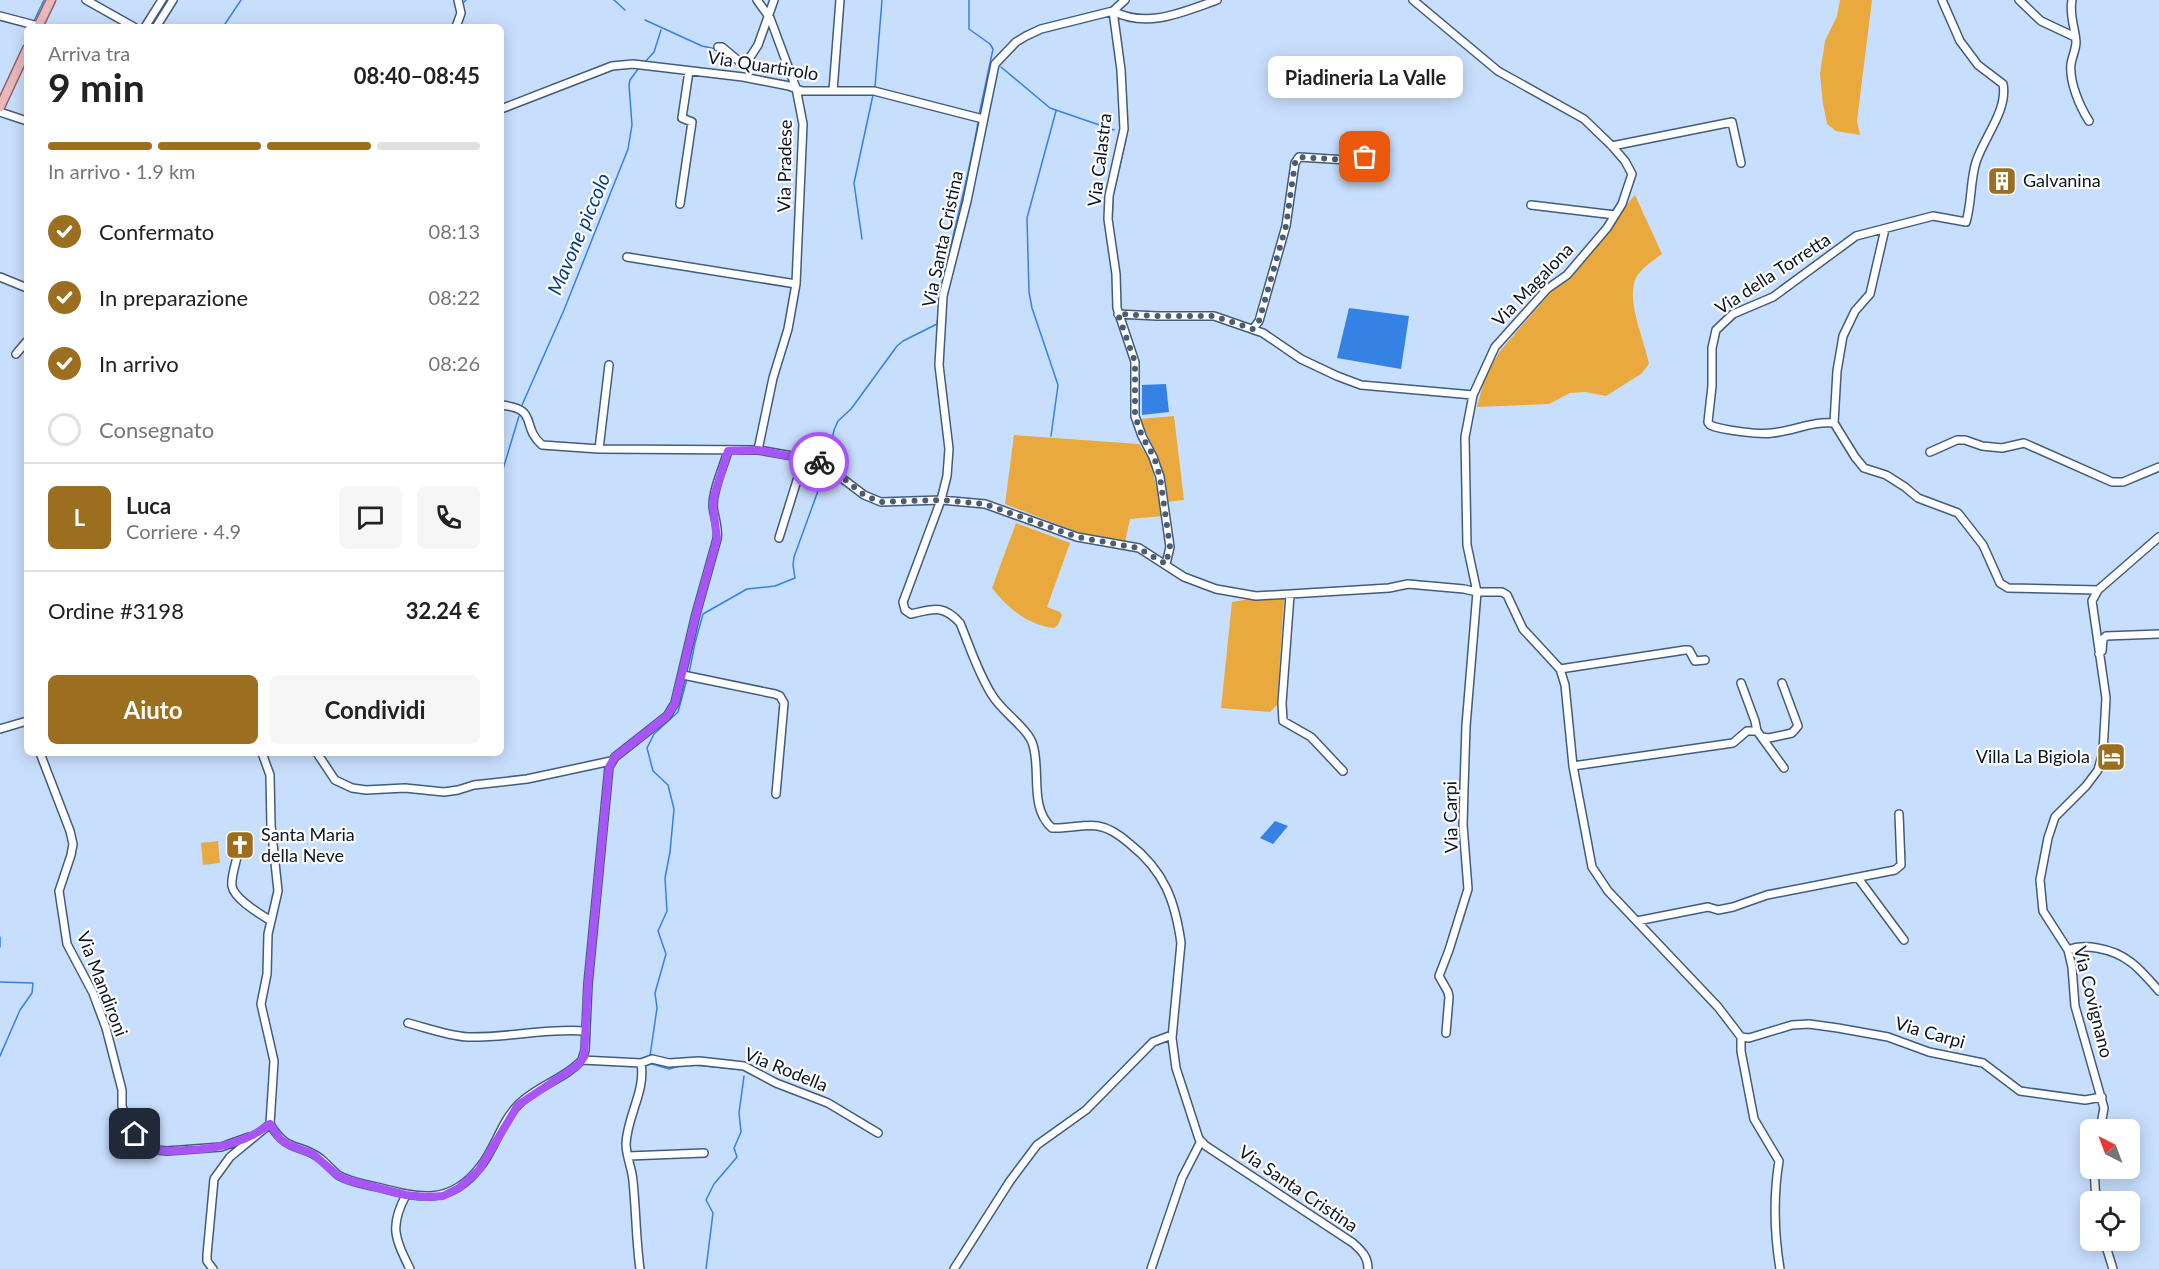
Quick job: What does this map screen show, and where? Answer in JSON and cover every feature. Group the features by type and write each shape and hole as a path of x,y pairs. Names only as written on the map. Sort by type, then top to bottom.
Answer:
{"main road":[{"path":"39,24 51,0"},
{"path":"0,106 24,56"}],"street":[{"path":"86,0 129,24"},
{"path":"147,24 162,0"},
{"path":"158,24 173,0"},
{"path":"457,24 461,13 458,0"},
{"name":"Via Pradese","path":"757,0 769,17 796,88 803,124 796,284 788,329 773,378 758,450"},
{"path":"718,47 722,47 740,62 747,62 758,45 774,0"},
{"name":"Via Quartirolo","path":"833,91 840,0"},
{"name":"Via Santa Cristina","path":"1125,0 1113,11 1041,29 1016,42 995,64 967,201 943,296 939,365 949,449 947,476 941,500 903,602 905,610 911,614 932,609 942,610 951,614 960,623 991,694 1002,710 1032,742 1039,810 1045,822 1052,828 1100,826 1113,831 1143,854 1156,868 1165,884 1181,943 1172,1035 1176,1068 1200,1141 1353,1243 1368,1260 1368,1269"},
{"path":"1113,11 1144,20 1162,18 1217,0"},
{"path":"1413,0 1498,71 1573,111 1597,130 1612,146 1732,122 1741,163"},
{"name":"Via della Torretta","path":"1834,423 1815,423 1770,434 1731,430 1710,425 1708,422 1712,386 1712,348 1716,330 1733,314 1773,297 1856,236 1933,216 1966,222 1971,206 1976,164 2005,96 2003,84 1978,65 1960,41 1942,0"},
{"path":"2019,0 2041,21 2075,37"},
{"path":"2072,0 2070,8 2076,42 2070,68 2075,95 2081,110 2089,121"},
{"name":"Via Calastra","path":"1113,11 1121,70 1124,129 1109,196 1108,219 1116,274 1118,314 1135,362 1135,416 1142,436 1154,457 1160,477 1170,547 1166,564"},
{"path":"0,16 30,24"},
{"name":"Via Quartirolo","path":"504,108 612,66 633,64 743,77 802,91 874,91 983,119"},
{"name":"Via Quartirolo","path":"680,204 692,122 682,118 689,71"},
{"path":"0,112 24,120"},
{"name":"Via Magalona","path":"1477,592 1467,545 1465,476 1465,437 1473,395 1495,347 1547,289 1567,275 1606,228 1622,204 1632,174 1625,161 1612,146"},
{"path":"1253,329 1259,321 1286,226 1295,163 1299,157 1347,160 1365,157"},
{"path":"1531,205 1615,215"},
{"path":"1885,229 1870,294 1855,311 1843,336 1837,371 1834,423 1855,458 1864,468 1886,475 1918,498 1958,513 1983,545 2000,583 2008,588 2098,590 2159,537"},
{"path":"627,257 796,284"},
{"path":"0,278 24,287"},
{"path":"1118,314 1214,316 1263,333 1300,359 1361,385 1473,395"},
{"path":"16,354 24,345"},
{"path":"599,449 609,365"},
{"path":"504,406 521,409 526,414 536,439 542,445 599,449 758,450 804,458 822,463 864,495 880,502 941,500 985,504 1077,537 1138,548 1184,577 1216,590 1256,596 1290,595 1389,588 1408,584 1477,592 1502,592 1508,595 1523,629 1560,669 1565,685 1573,766 1592,867 1608,891 1718,1007 1741,1037 1741,1051 1754,1119 1779,1161 1774,1190 1773,1217 1780,1269"},
{"path":"1930,452 1957,440 2002,448 2024,443 2112,482 2123,482 2159,467"},
{"path":"322,756 329,774 335,780 352,788 366,790 418,788 444,792 482,784 527,779 611,761 667,716 675,703 717,539 714,496 728,451"},
{"path":"779,538 804,458"},
{"name":"Via Covignano","path":"2098,590 2092,601 2106,698 2103,752 2098,770 2086,786 2055,817 2048,838 2040,880 2043,911 2068,950 2075,982 2075,1006 2102,1097 2104,1108 2102,1119"},
{"name":"Via Carpi","path":"1446,1033 1448,992 1439,976 1468,889 1463,825 1464,788 1466,726 1477,592"},
{"path":"1290,595 1282,703 1283,721 1311,737 1343,771"},
{"path":"2099,654 2106,636 2159,634"},
{"path":"1560,669 1685,650 1689,651 1695,661 1705,660"},
{"path":"683,675 775,694 783,700 776,794"},
{"path":"1741,683 1759,734 1784,768"},
{"path":"1573,766 1733,743 1748,731 1769,738 1792,733 1798,726 1782,683"},
{"path":"0,729 24,723"},
{"name":"Via Mandironi","path":"41,756 70,831 72,844 59,891 67,944 93,993 106,1028 122,1090 122,1106 135,1134 147,1146 157,1150 205,1150 235,1147 270,1124"},
{"path":"263,756 270,775 271,825 278,891 268,934 267,974 261,1004 274,1061 270,1124 280,1139 313,1154 337,1175 347,1180 406,1195 438,1196 459,1188 484,1163 518,1105 582,1060 585,1050 589,973 611,761"},
{"path":"1637,921 1708,907 1718,910 1767,895 1895,870 1901,865 1899,814"},
{"path":"237,857 233,889 256,912 271,921"},
{"path":"1858,878 1904,940"},
{"path":"2068,950 2081,946 2094,947 2124,956 2159,991"},
{"path":"408,1023 467,1037 520,1035 545,1030 585,1031"},
{"name":"Via Carpi","path":"1741,1037 1749,1038 1792,1025 1809,1024 1848,1029 1888,1037 1929,1053 1983,1063 2020,1091 2085,1100 2102,1097"},
{"path":"954,1269 1004,1189 1037,1145 1086,1110 1153,1042 1172,1035"},
{"name":"Via Rodella","path":"582,1060 641,1063 652,1059 669,1063 699,1061 744,1066 776,1083 828,1103 878,1132"},
{"path":"640,1269 633,1177 628,1156 627,1136 643,1077 641,1063"},
{"path":"1151,1269 1182,1178 1200,1141"},
{"path":"213,1269 207,1261 207,1255 214,1179 235,1147"},
{"path":"628,1156 704,1154"},
{"path":"406,1195 398,1211 394,1229 397,1243 410,1269"},
{"path":"2107,1251 2113,1269"}],"shaded area":[{"path":"1840,0 1872,0 1857,121 1860,135 1836,131 1827,124 1823,104 1820,74 1825,41 1837,16"},
{"path":"1635,195 1662,254 1642,270 1634,285 1634,307 1649,364 1641,374 1606,396 1585,392 1570,393 1549,404 1477,407 1485,377 1500,351"},
{"path":"1174,416 1184,500 1166,502 1160,462 1140,419"},
{"path":"1014,435 1139,444 1150,460 1163,516 1130,519 1125,542 1077,532 1005,504"},
{"path":"1016,523 1070,543 1047,607 1062,615 1058,625 1054,628 1035,623 1019,614 992,588"},
{"path":"1249,599 1284,599 1277,705 1270,712 1221,708 1232,602"},
{"path":"218,841 220,863 203,865 201,843"}],"water":[{"path":"1349,308 1409,316 1401,369 1337,358"},
{"path":"1166,384 1169,412 1142,415 1142,385"},
{"path":"1275,821 1288,826 1273,844 1260,838"}],"waterway":[{"name":"Mavone piccolo","path":"34,21 44,0"},
{"name":"Mavone piccolo","path":"225,24 241,0"},
{"name":"Mavone piccolo","path":"614,0 625,10"},
{"name":"Mavone piccolo","path":"773,14 778,0"},
{"name":"Mavone piccolo","path":"875,87 882,0"},
{"name":"Mavone piccolo","path":"969,0 969,29 990,44 993,49 979,115"},
{"name":"Mavone piccolo","path":"645,20 702,46 716,49"},
{"name":"Mavone piccolo","path":"644,63 654,52 661,30"},
{"path":"1001,67 1050,108 1114,130"},
{"name":"Mavone piccolo","path":"522,405 564,310 628,149 632,125 629,85 638,69"},
{"name":"Mavone piccolo","path":"862,239 854,183 873,95"},
{"path":"1051,436 1058,385 1032,308 1029,292 1027,218 1056,111"},
{"name":"Mavone piccolo","path":"942,286 978,122"},
{"path":"1112,226 1113,196 1126,139"},
{"name":"Mavone piccolo","path":"828,460 838,421 851,409 897,346 937,324 939,308"},
{"path":"1133,345 1137,358"},
{"name":"Mavone piccolo","path":"504,466 519,416"},
{"name":"Mavone piccolo","path":"689,673 703,614 747,589 775,586 795,578 794,557 826,469"},
{"name":"Mavone piccolo","path":"650,1056 657,1008 655,993 666,954 658,931 667,911 665,878 674,809 668,785 653,771 647,748 654,734 678,712 687,679"},
{"path":"0,937 0,947"},
{"path":"0,982 33,983 32,993 20,1010 0,1056"},
{"name":"Mavone piccolo","path":"649,1063 669,1069 683,1065"},
{"name":"Mavone piccolo","path":"694,1065 735,1069"},
{"name":"Mavone piccolo","path":"706,1269 713,1213 706,1200 714,1184 737,1157 734,1148 741,1132 739,1113 744,1076"}],"way so far":[{"path":"819,462 832,469 864,495 880,502 941,500 985,504 1077,537 1138,548 1166,564 1170,547 1160,477 1154,457 1142,436 1135,416 1135,362 1118,314 1214,316 1253,329 1259,321 1286,226 1295,163 1299,157 1347,160 1365,157"}],"place":[{"name":"Piadineria La Valle","path":"1365,157"},
{"name":"Galvanina","path":"2002,181"},
{"name":"Villa La Bigiola","path":"2111,757"},
{"name":"Santa Maria della Neve","path":"240,845"}],"route":[{"path":"135,1134 147,1146 157,1150 205,1150 233,1144 258,1133 270,1124 280,1139 321,1159 337,1175 347,1180 406,1195 443,1196 459,1188 479,1170 518,1105 578,1065 584,1057 588,984 609,767 615,757 667,716 675,703 717,539 714,496 728,451 758,450 819,462"}]}
